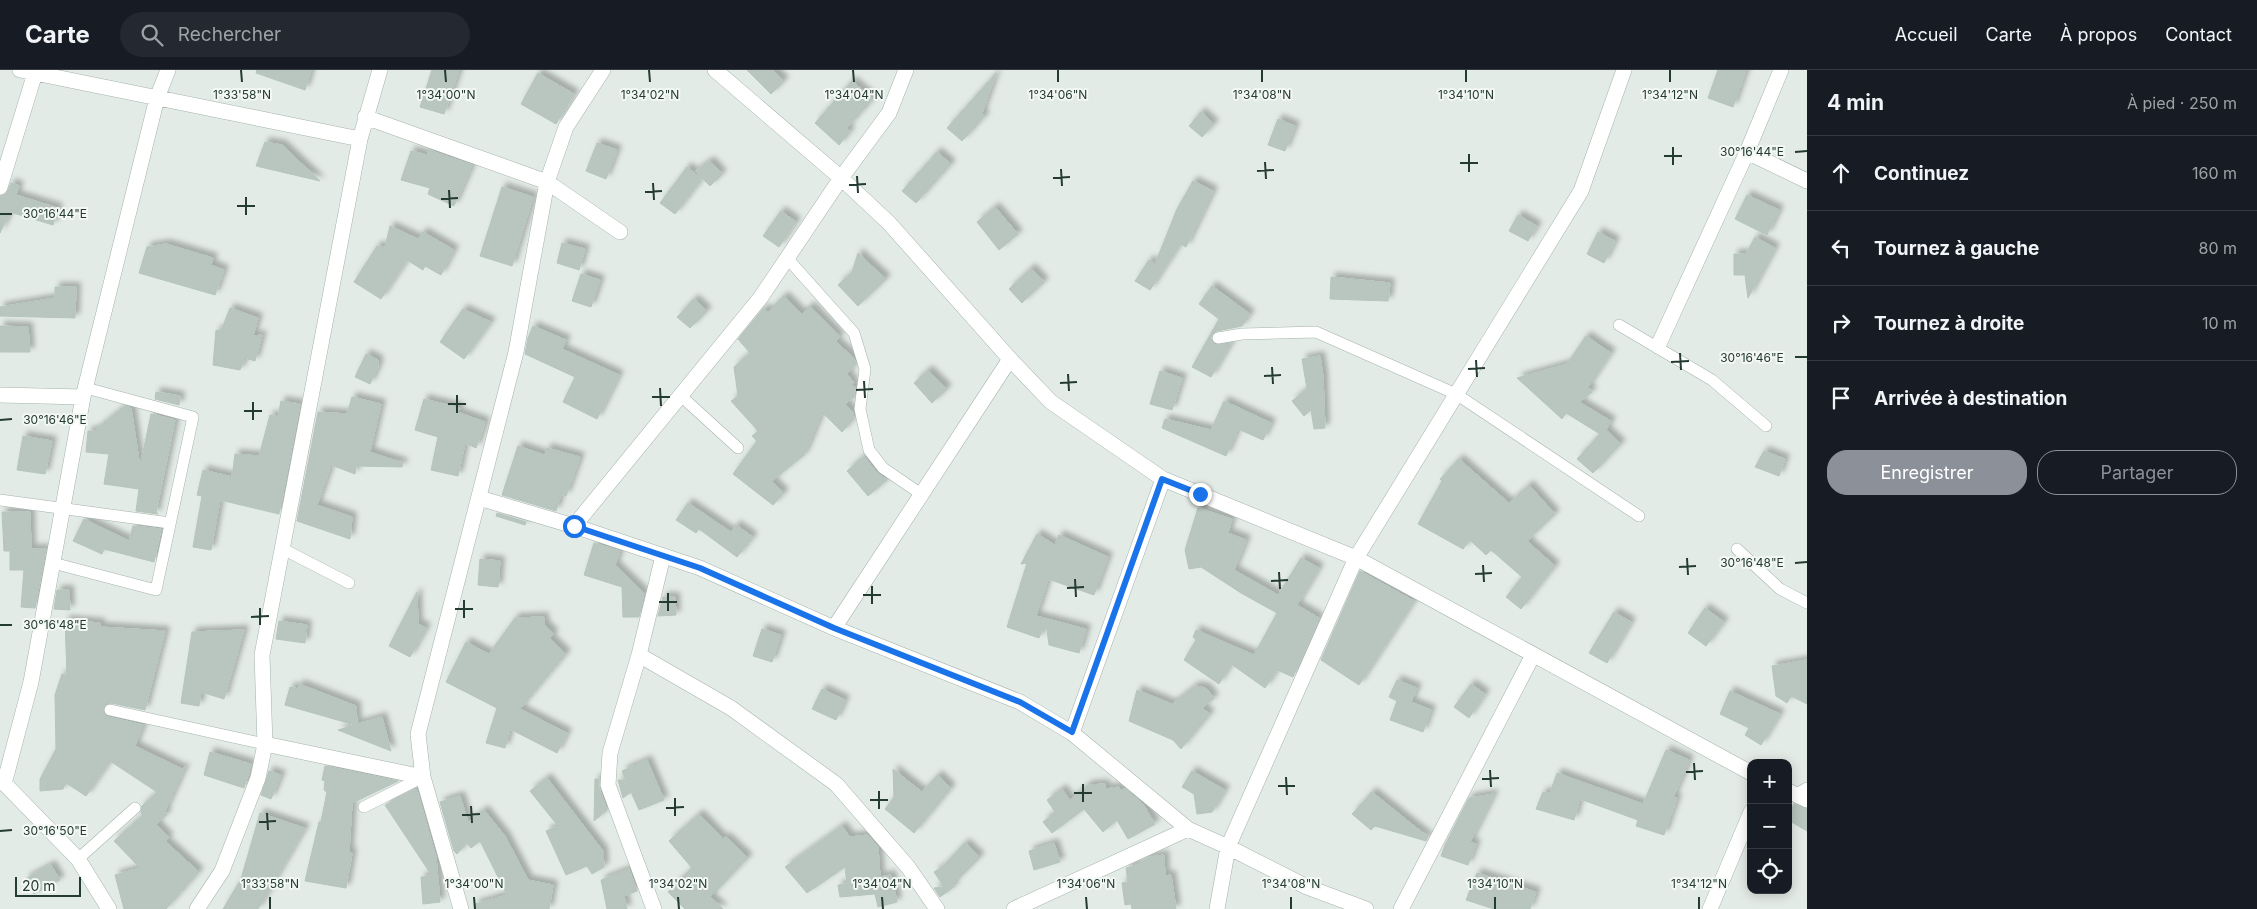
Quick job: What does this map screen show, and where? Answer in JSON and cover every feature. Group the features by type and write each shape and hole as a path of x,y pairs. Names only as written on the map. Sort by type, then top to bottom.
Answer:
{"street":[{"path":"20,70 360,140"},
{"path":"109,909 78,859 2,782 31,682 85,393 157,98 168,70"},
{"path":"197,909 222,870 258,778 265,744 262,655 284,549 360,140 380,70"},
{"path":"461,909 423,777 418,734 516,352 547,182 566,128 603,70"},
{"path":"714,70 841,178 889,223 1010,359 1052,402 1162,479 1356,558 1747,771"},
{"path":"574,526 761,297 841,178 889,113 906,70"},
{"path":"1217,909 1228,846 1356,558 1581,192 1624,70"},
{"path":"1658,346 1747,152 1781,70"},
{"path":"0,187 35,73"},
{"path":"365,118 547,182 620,232"},
{"path":"1747,152 1807,181"},
{"path":"834,628 1010,359"},
{"path":"0,395 85,393"},
{"path":"1072,732 1162,479"},
{"path":"479,498 574,526 700,568 834,628 1020,702 1072,732 1188,829 1228,846 1307,887 1366,909"},
{"path":"654,909 608,785 610,754 639,655 663,556"},
{"path":"639,655 731,708 836,784 908,867 937,909"},
{"path":"1401,909 1533,655"},
{"path":"265,744 423,777"},
{"path":"1710,909 1747,821"},
{"path":"1014,909 1188,829"}],"lane":[{"path":"787,258 854,333 866,369 860,409 869,450 882,468 921,494"},
{"path":"1619,325 1658,346 1712,380 1766,426"},
{"path":"1218,338 1242,334 1316,332 1456,394 1639,516"},
{"path":"53,563 156,590 193,417 85,393"},
{"path":"681,396 738,448"},
{"path":"0,500 170,523"},
{"path":"284,549 349,583"},
{"path":"1737,549 1780,589 1807,603"},
{"path":"110,710 265,744"},
{"path":"364,807 423,777"},
{"path":"78,859 135,808"}],"building":[{"path":"257,70 311,70 305,90 256,73"},
{"path":"432,70 459,70 444,114 420,107"},
{"path":"747,70 773,70 784,81 771,94"},
{"path":"1718,70 1746,70 1733,107 1708,98"},
{"path":"538,73 574,94 556,124 521,104"},
{"path":"996,73 982,113 985,116 962,141 947,128"},
{"path":"852,81 873,99 847,128 850,132 839,145 815,123"},
{"path":"1201,112 1214,124 1202,137 1189,126"},
{"path":"1278,119 1295,126 1285,151 1268,145"},
{"path":"265,142 282,145 320,181 256,166"},
{"path":"597,143 617,150 606,179 586,171"},
{"path":"429,150 472,165 454,206 428,194 430,188 401,180 411,151 427,155"},
{"path":"937,152 951,164 916,203 902,191"},
{"path":"710,161 722,174 710,186 695,171"},
{"path":"687,167 702,179 675,214 660,203"},
{"path":"1193,181 1213,191 1186,247 1180,244 1150,290 1135,281 1149,260 1155,264 1177,209"},
{"path":"11,183 19,186 16,195 58,208 53,225 10,212 0,233 0,196 7,193"},
{"path":"502,187 533,197 512,266 480,256"},
{"path":"1747,195 1779,210 1767,235 1735,219"},
{"path":"995,207 1018,234 999,250 977,222"},
{"path":"781,211 796,222 779,247 763,236"},
{"path":"1518,215 1537,226 1528,241 1509,231"},
{"path":"390,226 418,239 423,232 454,250 441,275 425,266 423,270 407,260 381,299 354,282 377,246 385,247"},
{"path":"1598,232 1615,241 1604,263 1587,254"},
{"path":"1755,237 1775,248 1748,298 1745,275 1734,275 1734,254 1746,254"},
{"path":"562,243 585,249 579,270 557,263"},
{"path":"166,244 213,258 211,265 224,270 215,295 139,273 147,247"},
{"path":"858,253 886,279 858,306 838,285 852,272"},
{"path":"1031,268 1044,282 1022,303 1009,289"},
{"path":"581,274 600,280 591,307 572,301"},
{"path":"1331,277 1390,283 1388,301 1330,299"},
{"path":"1212,286 1250,314 1242,326 1217,331 1211,335 1211,340 1215,345 1231,343 1211,377 1192,367 1219,319 1199,304"},
{"path":"55,287 76,287 75,318 0,316 0,307 55,298"},
{"path":"784,296 802,314 810,306 840,337 835,341 854,358 856,364 847,374 854,383 852,384 855,388 854,397 845,404 853,412 854,419 842,432 822,412 804,455 772,481 784,493 773,505 733,474 757,441 752,436 758,431 731,401 738,396 734,367 750,353 738,339 764,308 768,312"},
{"path":"694,299 707,311 690,328 677,317"},
{"path":"230,308 258,318 253,336 262,335 255,361 245,358 240,370 213,365 216,330 221,331"},
{"path":"463,309 491,322 464,359 440,342"},
{"path":"0,326 28,327 30,352 0,352"},
{"path":"533,326 566,340 562,349 619,375 597,419 563,402 575,377 525,354 528,338"},
{"path":"1586,336 1611,353 1588,387 1592,392 1579,402 1611,421 1606,430 1621,444 1593,473 1577,459 1600,434 1566,413 1562,419 1517,378 1567,364"},
{"path":"366,354 378,360 378,367 370,384 355,377"},
{"path":"1320,356 1323,376 1325,428 1314,429 1311,410 1304,416 1292,401 1307,389 1302,359"},
{"path":"928,370 947,389 932,403 914,383"},
{"path":"1160,371 1182,378 1172,410 1150,404"},
{"path":"156,392 180,396 179,405 155,399"},
{"path":"352,397 381,404 370,452 403,463 402,467 356,466 355,474 331,465 317,505 352,517 350,539 297,521 318,412 347,414"},
{"path":"424,399 460,408 457,412 485,422 476,448 465,443 458,476 431,470 438,437 415,430"},
{"path":"281,401 300,404 279,514 220,500 211,550 193,547 202,496 197,495 203,470 232,477 235,454 259,456 270,415 278,417"},
{"path":"1224,401 1271,423 1263,440 1238,429 1226,456 1162,428 1165,419 1211,430"},
{"path":"125,406 131,408 140,467 151,414 175,420 156,512 158,514 136,511 139,489 104,484 109,454 86,452 88,431 94,431"},
{"path":"23,436 52,441 45,474 17,470"},
{"path":"518,446 545,455 547,448 580,457 566,496 561,494 556,511 502,495"},
{"path":"1764,451 1785,459 1779,476 1755,467"},
{"path":"864,456 877,473 887,480 868,496 847,471"},
{"path":"1459,459 1509,503 1529,485 1555,514 1527,541 1555,566 1521,609 1506,597 1522,577 1491,550 1486,555 1470,540 1463,549 1418,524 1442,481 1440,479"},
{"path":"688,503 731,532 736,525 753,537 737,557 699,529 696,533 676,520"},
{"path":"1198,508 1232,519 1228,533 1246,540 1234,570 1278,595 1301,558 1319,568 1297,605 1319,618 1293,677 1277,670 1265,688 1231,664 1219,684 1184,660 1196,640 1193,637 1196,630 1254,655 1277,613 1241,593 1201,567 1189,569 1185,550"},
{"path":"2,512 30,512 31,549 46,549 35,608 21,607 24,570 10,570 10,551 4,551"},
{"path":"497,513 526,522 525,525 496,516"},
{"path":"84,519 129,541 133,526 161,529 154,562 104,549 102,554 73,541"},
{"path":"1037,534 1055,545 1059,535 1108,557 1094,595 1048,579 1036,616 1086,629 1079,653 1049,645 1046,623 1039,638 1007,627 1027,563 1021,564"},
{"path":"594,543 620,551 615,565 644,593 639,617 623,617 622,587 584,575"},
{"path":"480,559 500,561 498,587 478,585"},
{"path":"1360,571 1414,601 1359,685 1321,660"},
{"path":"57,590 69,590 70,610 54,609"},
{"path":"417,592 418,624 426,628 410,657 389,646"},
{"path":"663,597 675,597 676,615 658,616"},
{"path":"1705,608 1724,622 1706,646 1688,633"},
{"path":"1614,612 1631,622 1607,663 1589,653"},
{"path":"544,617 544,624 554,634 550,638 566,654 520,709 567,733 557,753 510,729 505,748 486,743 497,708 446,682 466,642 489,654 515,618"},
{"path":"65,620 100,623 100,627 165,631 145,710 111,703 105,705 103,709 108,717 143,725 135,746 182,769 185,767 165,811 167,814 156,824 169,838 165,841 199,872 166,909 124,909 115,875 140,868 114,841 143,815 141,813 142,806 157,792 110,761 86,796 66,783 63,789 40,791 40,779 56,749 55,695 62,674 67,676"},
{"path":"279,621 307,625 305,643 276,639"},
{"path":"762,629 781,635 772,662 753,656"},
{"path":"244,630 224,699 201,692 199,706 181,703 192,632"},
{"path":"1807,660 1807,704 1791,696 1787,703 1776,696 1772,666"},
{"path":"1397,680 1417,688 1411,702 1431,710 1423,732 1390,720 1397,701 1389,697"},
{"path":"299,684 356,706 357,724 382,717 391,751 338,730 355,725 285,705 290,687 298,689"},
{"path":"1471,684 1485,694 1469,718 1454,707"},
{"path":"1195,686 1206,688 1214,698 1202,708 1210,714 1181,749 1173,740 1129,721 1137,690 1172,704"},
{"path":"822,689 845,700 836,720 812,709"},
{"path":"1730,691 1780,714 1761,745 1745,735 1749,728 1720,714"},
{"path":"1666,750 1689,760 1673,798 1677,798 1664,835 1636,826 1638,820 1580,799 1574,820 1536,809 1543,792 1550,793 1557,773 1643,804"},
{"path":"210,752 251,764 244,788 204,775"},
{"path":"647,760 664,800 639,810 631,792 623,798 618,780 626,780 622,771"},
{"path":"325,766 398,781 352,803 349,852 352,853 346,888 305,881 327,792 324,790 325,781 322,780"},
{"path":"893,769 922,792 938,775 951,788 914,833 885,809 894,797"},
{"path":"269,771 281,775 271,799 261,795"},
{"path":"1192,771 1225,790 1212,812 1197,814 1194,794 1182,787"},
{"path":"547,778 603,851 604,867 592,874 587,866 566,875 546,831 558,826 530,791"},
{"path":"595,779 599,779 599,788 607,810 594,821"},
{"path":"1105,784 1105,789 1119,787 1119,790 1126,789 1143,804 1155,824 1128,839 1117,820 1103,832 1084,809 1052,833 1043,822 1055,812 1047,800 1062,789 1070,800 1088,785"},
{"path":"417,790 436,857 440,902 423,904 421,877 432,876 385,805"},
{"path":"1372,792 1428,837 1426,841 1375,826 1371,830 1352,814"},
{"path":"1494,794 1470,842 1476,844 1468,865 1441,856 1469,798"},
{"path":"460,796 468,822 484,810 505,836 528,880 553,885 549,909 475,909 475,904 507,895 480,841 471,848 467,843 457,854 454,851 440,802"},
{"path":"1794,804 1807,809 1807,831 1792,822 1792,808"},
{"path":"260,813 305,828 258,909 223,909 241,879"},
{"path":"699,814 723,839 726,837 748,858 710,897 723,909 685,909 668,892 692,868 669,841"},
{"path":"842,826 850,837 868,835 878,847 880,877 891,875 897,902 878,907 875,894 840,897 838,885 847,884 845,867 807,893 785,867"},
{"path":"965,843 980,857 951,886 955,886 940,897 934,888 944,887 934,872 942,867"},
{"path":"1054,843 1060,862 1034,870 1029,851"},
{"path":"1164,855 1165,876 1171,875 1176,909 1132,909 1131,904 1125,905 1122,883 1128,882 1126,868 1143,863 1142,861 1150,857"},
{"path":"51,865 60,880 34,894 25,879"},
{"path":"629,869 637,891 624,896 627,909 607,909 601,880"},
{"path":"1477,873 1536,892 1530,909 1494,909 1466,900"}],"route":[{"path":"574,526 700,568 834,628 1020,702 1072,732 1162,479 1200,494"}]}
